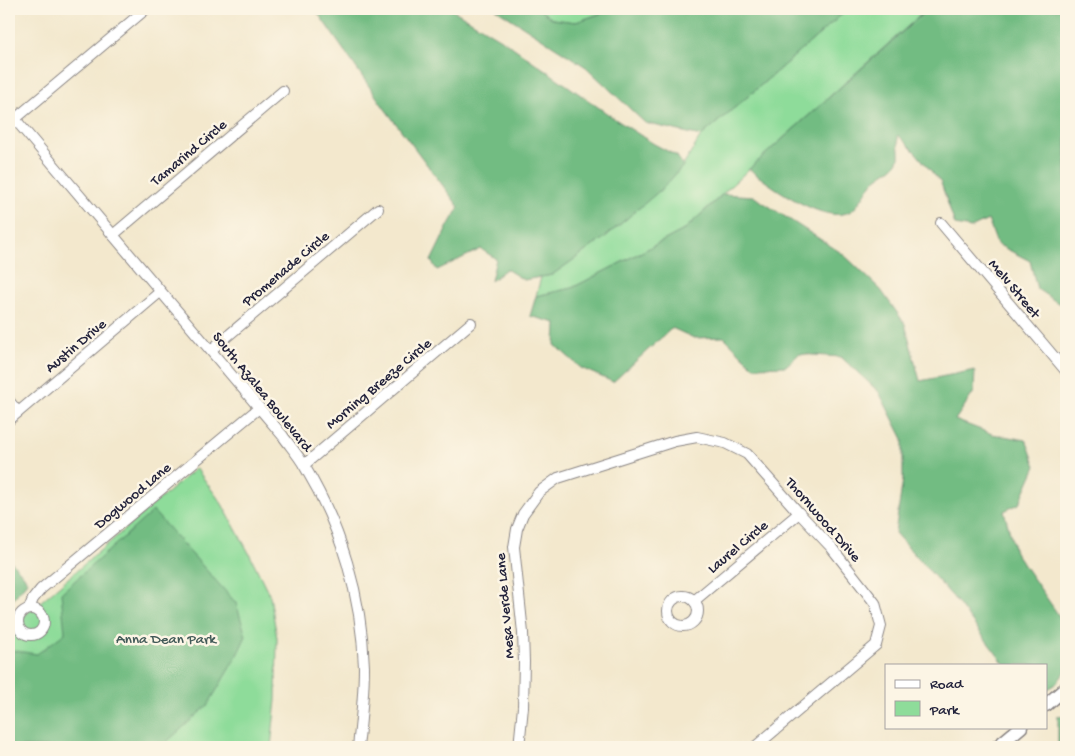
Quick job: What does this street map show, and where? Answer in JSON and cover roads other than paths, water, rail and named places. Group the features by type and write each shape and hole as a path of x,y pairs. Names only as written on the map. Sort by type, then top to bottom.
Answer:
{"street":[{"path":"12,116 146,9"},
{"name":"Tamarind Circle","path":"113,236 283,91"},
{"name":"South Azalea Boulevard","path":"12,116 211,350 304,465 333,521 343,548 357,601 364,667 360,747"},
{"name":"Promenade Circle","path":"211,350 378,209"},
{"name":"Melv Street","path":"941,223 1066,371"},
{"name":"Austin Drive","path":"9,420 160,292"},
{"name":"Morning Breeze Circle","path":"304,465 471,323"},
{"path":"9,401 18,412"},
{"name":"Dogwood Lane","path":"29,608 41,589 259,408"},
{"name":"Thornwood Drive","path":"558,478 675,441 697,437 725,443 747,454 831,547 875,603 881,626 876,645 755,747"},
{"name":"Mesa Verde Lane","path":"519,747 523,707 524,662 523,633 514,558 515,539 523,514 528,506 545,487 558,478"},
{"name":"Laurel Circle","path":"694,601 799,513"},
{"path":"1048,704 1066,688"},
{"path":"998,747 1020,728"}],"park label":[{"name":"Anna Dean Park","path":"166,638"}]}
